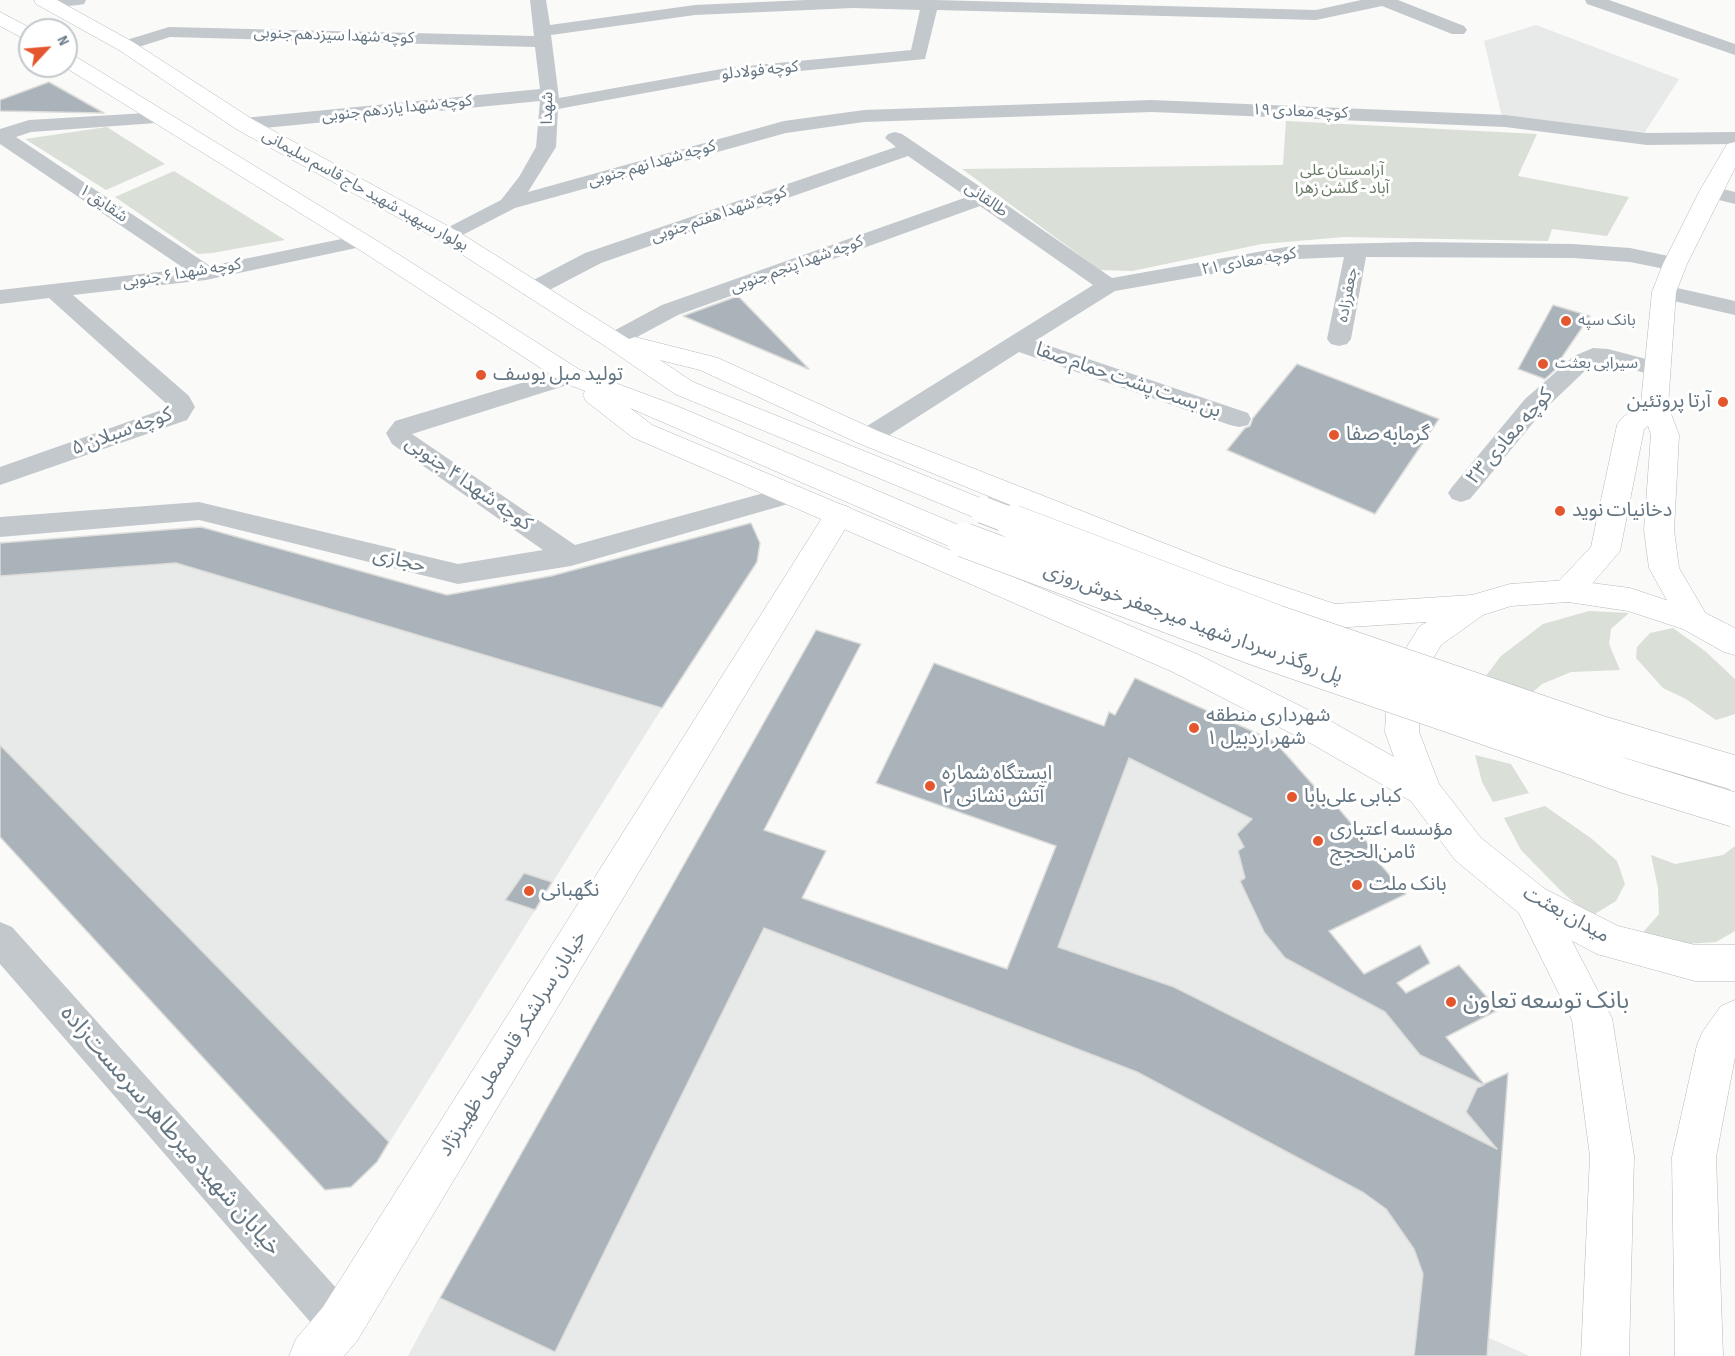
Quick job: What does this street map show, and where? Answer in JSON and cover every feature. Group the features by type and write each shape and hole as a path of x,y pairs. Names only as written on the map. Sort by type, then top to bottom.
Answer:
{"main road":[{"name":"بولوار سپهبد شهید حاج قاسم سلیمانی","path":"46,2 126,46 244,124 449,236 614,340 684,388"},
{"path":"0,18 18,29"},
{"path":"78,65 362,241 571,375 642,431 1185,663 1322,733 1424,791"},
{"path":"1694,621 1664,568 1659,530 1665,435 1653,406 1664,292 1710,192 1735,149"},
{"path":"614,340 709,364 868,437 1211,574 1334,616 1472,607"},
{"name":"پل روگذر سردار شهید میرجعفر خوش‌روزی","path":"571,375 662,410 964,540 1266,652 1626,776 1735,810"},
{"name":"پل روگذر سردار شهید میرجعفر خوش‌روزی","path":"684,388 982,510 1276,622 1601,733 1735,773"},
{"path":"1568,591 1605,551 1631,425 1653,406"},
{"name":"خیابان سرلشکر قاسمعلی ظهیرنژاد","path":"313,1356 340,1324 839,514"},
{"path":"1185,663 1222,651 1236,623 1235,601 1211,574"},
{"name":"میدان بعثت","path":"1735,643 1694,621 1630,600 1568,591 1510,595 1472,607 1430,636 1405,678 1402,732 1424,791 1468,849 1532,901 1611,942 1695,963 1735,963"},
{"path":"1532,901 1592,1018 1612,1156 1605,1356"},
{"path":"1699,1356 1694,1157 1717,1045 1735,1019"}],"street":[{"path":"46,2 78,0"},
{"name":"شهدا","path":"508,204 528,179 546,147 551,100 538,0"},
{"path":"1383,0 1458,30"},
{"name":"کوچه شهدا سیزدهم جنوبی","path":"126,46 169,32 543,37 695,10 852,1 930,5 1034,17 1098,5 1316,15 1383,0"},
{"path":"1593,0 1735,50"},
{"name":"کوچه فولادلو","path":"551,100 727,74 919,55 930,5"},
{"name":"کوچه شهدا یازدهم جنوبی","path":"244,124 551,100"},
{"name":"کوچه معادی ۱۹","path":"864,116 1152,106 1505,121 1647,139 1735,138"},
{"name":"کوچه شهدا نهم جنوبی","path":"449,236 508,204 784,127 864,116"},
{"name":"طالقانی","path":"864,116 1108,285"},
{"path":"0,136 29,126 163,118"},
{"name":"شقایق ۱","path":"0,136 206,273"},
{"name":"کوچه شهدا هفتم جنوبی","path":"532,290 593,258 910,149"},
{"path":"1710,192 1735,198"},
{"name":"کوچه شهدا پنجم جنوبی","path":"614,340 670,310 984,198"},
{"name":"کوچه شهدا ۶ جنوبی","path":"0,297 206,273 362,241"},
{"name":"جعفرزاده","path":"1340,339 1356,251"},
{"name":"کوچه معادی ۲۱","path":"868,437 1108,285 1298,252 1573,251 1630,255 1675,264"},
{"name":"کوچه سبلان ۵","path":"0,476 178,414 183,407 56,292"},
{"path":"1664,292 1735,308"},
{"name":"بن بست پشت حمام صفا","path":"1017,343 1239,419"},
{"name":"کوچه معادی ۲۳","path":"1461,494 1534,405 1582,361 1593,356 1608,356 1657,369"},
{"name":"کوچه شهدا ۴ جنوبی","path":"571,375 404,427 399,433 401,438 571,556"},
{"name":"حجازی","path":"0,527 199,511 458,574 571,556 793,494"},
{"name":"خیابان شهید میرطاهر سرمست‌زاده","path":"0,938 340,1324"}],"shaded area":[{"path":"1536,25 1679,79 1645,132 1502,117 1484,41"},
{"path":"751,523 760,542 757,562 662,708 377,1162 351,1187 325,1190 0,837 0,543 201,527 447,595 551,576"},
{"path":"1109,712 1232,769 1279,747 1299,768 1253,788 1309,876 1347,923 1329,932 1363,974 1382,964 1442,1039 1484,1084 1508,1073 1489,1338 1530,1356 408,1356 439,1298 501,1326 740,875 1007,969"}],"green space":[{"name":"آرامستان علی آباد - گلشن زهرا","path":"1286,121 1537,134 1518,176 1629,197 1607,236 1552,229 1548,241 1344,237 1262,244 1132,271 1100,270 962,169 1283,165"},
{"path":"107,127 165,164 106,190 25,139"},
{"path":"174,171 285,240 198,254 115,197"},
{"path":"1589,611 1629,613 1611,629 1609,644 1620,670 1571,672 1542,684 1533,692 1485,677 1501,656 1543,624"},
{"path":"1673,628 1705,651 1735,679 1735,714 1716,720 1686,699 1663,688 1636,658 1637,647 1650,633"},
{"path":"1475,755 1511,764 1529,793 1493,802 1482,782"},
{"path":"1545,806 1592,839 1617,861 1625,884 1616,901 1590,917 1521,850 1504,818"},
{"path":"1735,846 1735,931 1716,942 1671,945 1638,938 1659,914 1658,888 1651,855 1675,864 1723,855"}],"building":[{"path":"49,82 104,113 0,111 0,100"},
{"path":"738,296 809,369 683,316"},
{"path":"1553,305 1590,316 1562,357 1566,360 1545,379 1518,369"},
{"name":"گرمابه صفا","path":"1297,364 1439,419 1375,514 1227,450 1245,428 1250,426 1253,418"},
{"path":"751,523 760,543 757,562 662,708 176,563 0,576 0,543 201,527 447,595 551,576"},
{"path":"816,630 861,644 764,830 826,851 802,898 1007,969 1056,846 876,783 934,663 1104,726 1109,712 1115,715 1135,678 1274,741 1331,805 1334,803 1371,847 1367,849 1406,894 1329,931 1364,974 1420,945 1430,963 1397,983 1406,993 1459,965 1498,1010 1446,1037 1484,1084 1508,1073 1487,1356 1414,1356 1423,1274 1414,1249 1386,1209 1364,1193 1137,1072 764,928 555,1352 440,1298","holes":["1129,758 1252,819 1237,834 1244,847 1238,851 1245,878 1240,881 1264,932 1285,958 1385,1012 1420,1055 1484,1085 1477,1088 1466,1112 1497,1149 1174,987 1058,947"]},
{"path":"0,745 389,1142 377,1162 351,1187 325,1190 0,837"},
{"name":"نگهبانی","path":"524,873 552,882 535,910 505,900"}],"place":[{"name":"بانک سپه","path":"1566,321"},
{"name":"سیرابی بعثت","path":"1543,364"},
{"name":"تولید مبل یوسف","path":"481,375"},
{"name":"آرتا پروتئین","path":"1723,402"},
{"name":"گرمابه صفا","path":"1334,435"},
{"name":"دخانیات نوید","path":"1560,511"},
{"name":"شهرداری منطقه ۱ شهر اردبیل","path":"1194,728"},
{"name":"ایستگاه شماره ۲ آتش نشانی","path":"930,786"},
{"name":"کبابی علی‌بابا","path":"1292,797"},
{"name":"مؤسسه اعتباری ثامن‌الحجج","path":"1318,841"},
{"name":"بانک ملت","path":"1357,885"},
{"name":"نگهبانی","path":"529,891"},
{"name":"بانک توسعه تعاون","path":"1451,1002"}]}
